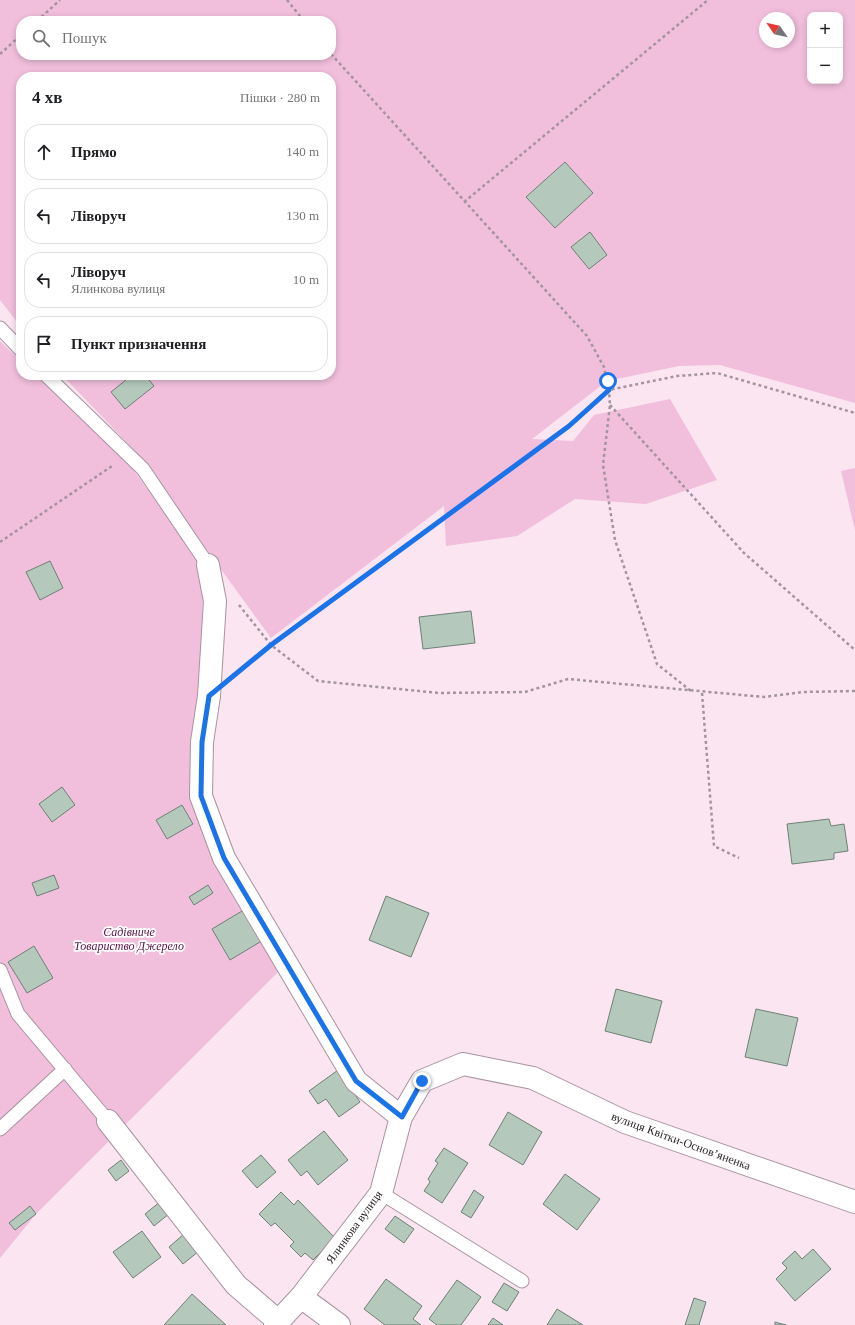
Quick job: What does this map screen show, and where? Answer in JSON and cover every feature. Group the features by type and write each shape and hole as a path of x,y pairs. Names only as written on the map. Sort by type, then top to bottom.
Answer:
{"street":[{"path":"208,565 215,601 209,696 202,742 201,796 224,858 356,1081 402,1117"},
{"name":"Ялинкова вулиця","path":"276,1323 301,1297 381,1193 402,1117 422,1081 463,1064"},
{"name":"вулиця Квітки-Основʼяненка","path":"463,1064 533,1078 625,1122 855,1202"},
{"path":"108,1121 236,1285 276,1323"},
{"path":"301,1297 338,1325"}],"lane":[{"path":"0,328 16,345"},
{"path":"51,380 143,469 208,565"},
{"path":"0,970 18,1014 108,1121"},
{"path":"0,1129 65,1069"},
{"path":"381,1193 522,1281"}],"path":[{"path":"42,16 60,0"},
{"path":"287,0 300,16"},
{"path":"464,202 708,0"},
{"path":"0,54 16,40"},
{"path":"336,60 587,336 604,367 609,390 610,405 603,465 615,540 657,664 691,691"},
{"path":"209,696 271,645 569,426 609,390 677,376 717,373 855,413"},
{"path":"610,405 744,553 855,650"},
{"path":"0,542 129,455"},
{"path":"237,602 271,645 318,681 439,693 524,692 568,679 639,684 764,698 803,692 855,691"},
{"path":"702,692 714,846 739,858"}],"green space":[{"path":"0,0 855,0 855,403 720,365 679,366 607,381 532,439 573,441 594,415 670,399 717,480 646,504 575,499 517,536 446,546 444,506 271,638 135,451 67,380 336,380 336,72 16,72 16,321 0,300"},
{"name":"Садівниче Товариство Джерело","path":"0,341 16,356 16,380 41,380 133,469 203,567 202,696 196,794 289,961 36,1214 0,1258"},
{"path":"855,468 855,530 841,471"}],"building":[{"path":"565,162 593,193 555,228 526,197"},
{"path":"590,232 607,255 589,269 571,247"},
{"path":"126,380 149,380 154,386 125,409 111,392"},
{"path":"50,561 63,588 40,600 26,572"},
{"path":"471,611 475,643 423,649 419,617"},
{"path":"62,787 75,805 52,822 39,804"},
{"path":"182,805 193,824 167,839 156,820"},
{"path":"829,819 831,826 844,824 848,851 834,853 834,859 792,864 787,824"},
{"path":"54,875 59,888 37,896 32,883"},
{"path":"208,885 213,893 194,905 189,897"},
{"path":"386,896 429,913 411,957 369,940"},
{"path":"247,908 265,939 230,960 212,929"},
{"path":"34,946 53,978 27,993 8,962"},
{"path":"616,989 662,1001 651,1043 605,1031"},
{"path":"756,1009 798,1018 787,1066 745,1057"},
{"path":"338,1070 360,1102 339,1117 326,1099 318,1104 309,1091"},
{"path":"508,1112 542,1132 523,1165 489,1145"},
{"path":"324,1131 348,1160 318,1185 307,1171 301,1176 288,1160"},
{"path":"444,1148 468,1163 442,1203 424,1191 430,1182 428,1179 438,1163 435,1161"},
{"path":"261,1155 276,1172 257,1188 242,1171"},
{"path":"121,1160 129,1171 116,1181 108,1170"},
{"path":"565,1174 600,1199 577,1230 543,1204"},
{"path":"474,1190 484,1197 471,1218 461,1212"},
{"path":"281,1192 294,1205 298,1200 335,1238 313,1260 305,1253 301,1257 290,1246 294,1242 275,1223 271,1226 259,1214"},
{"path":"161,1201 170,1213 154,1226 145,1214"},
{"path":"30,1206 36,1214 15,1230 9,1223"},
{"path":"395,1216 414,1229 404,1243 385,1229"},
{"path":"142,1231 161,1257 133,1278 113,1252"},
{"path":"184,1234 199,1251 183,1264 169,1247"},
{"path":"813,1249 831,1269 795,1301 776,1279 787,1268 782,1263 795,1251 802,1259"},
{"path":"386,1279 422,1306 413,1319 421,1325 385,1325 364,1309"},
{"path":"457,1280 481,1297 461,1325 437,1325 429,1319"},
{"path":"504,1283 519,1292 507,1311 492,1302"},
{"path":"192,1294 226,1325 164,1325"},
{"path":"694,1298 706,1302 699,1325 685,1325"},
{"path":"557,1309 583,1325 547,1325"},
{"path":"493,1318 503,1325 488,1325"},
{"path":"775,1322 786,1325 775,1325"}],"route":[{"path":"422,1081 402,1117 356,1081 308,1003 224,858 201,796 202,742 209,696 271,645 569,426 609,390 608,381"}]}
